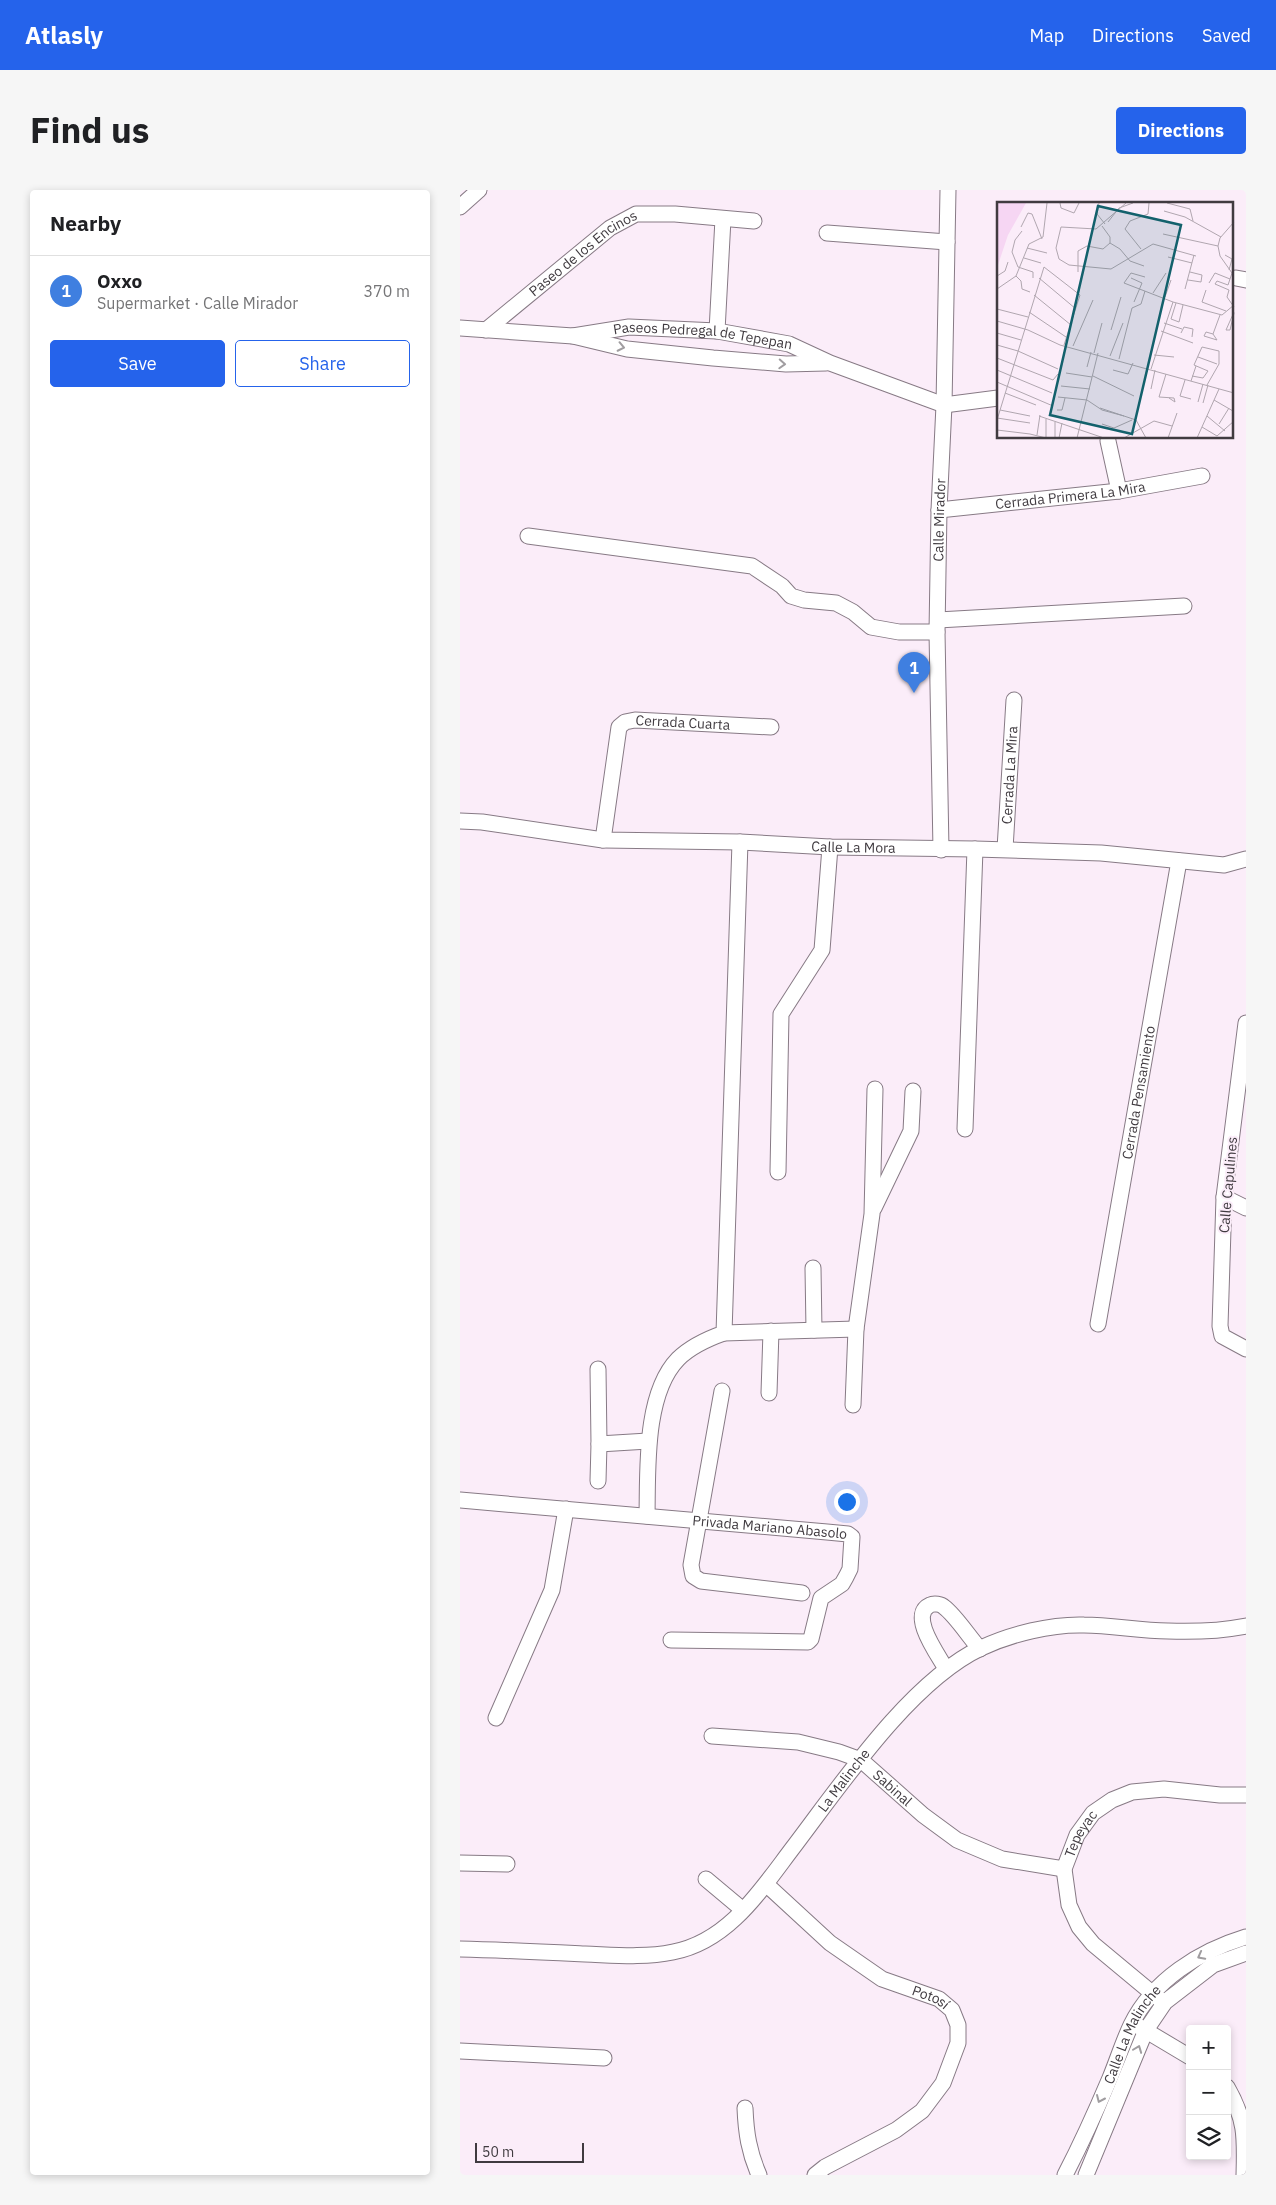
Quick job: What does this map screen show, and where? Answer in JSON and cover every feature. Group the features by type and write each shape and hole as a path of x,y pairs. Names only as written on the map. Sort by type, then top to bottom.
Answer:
{"street":[{"path":"460,207 479,190"},
{"name":"Calle Mirador","path":"941,850 938,626 939,510 944,405 948,190"},
{"name":"Paseo de los Encinos","path":"486,330 610,228 636,214 674,214 754,221"},
{"path":"717,331 723,219"},
{"path":"827,233 947,242"},
{"name":"Paseos Pedregal de Tepepan","path":"573,336 629,327 717,331 789,344 830,363 944,405"},
{"name":"Paseos Pedregal de Tepepan","path":"460,328 573,336 627,349 714,358 786,364 830,363"},
{"path":"944,405 997,398"},
{"path":"1108,441 1119,491"},
{"name":"Cerrada Primera La Mira","path":"939,510 1119,491 1202,476"},
{"path":"528,536 752,566 782,586 792,596 804,600 836,603 853,612 870,627 898,632 938,626 1184,606"},
{"name":"Cerrada La Mira","path":"1005,849 1014,700"},
{"name":"Cerrada Cuarta","path":"603,840 619,727 625,722 635,720 771,727"},
{"name":"Calle La Mora","path":"460,821 482,822 603,840 740,842 830,848 1005,849 1101,853 1224,865 1246,859"},
{"path":"724,1333 740,842"},
{"path":"778,1172 781,1014 822,950 830,848"},
{"path":"966,1129 975,849"},
{"name":"Cerrada Pensamiento","path":"1098,1324 1179,861"},
{"name":"Calle Capulines","path":"1246,1023 1244,1053 1224,1197 1220,1326 1222,1336 1246,1349"},
{"path":"853,1405 856,1329 872,1214 875,1089"},
{"path":"872,1214 911,1131 913,1091"},
{"path":"1224,1197 1246,1208"},
{"path":"813,1268 814,1330"},
{"path":"646,1516 648,1440 660,1387 678,1359 702,1341 724,1333 856,1329"},
{"path":"769,1393 771,1331"},
{"path":"598,1369 598,1481"},
{"path":"722,1391 698,1520 691,1565 693,1576 701,1581 802,1593"},
{"path":"599,1444 648,1440"},
{"name":"Privada Mariano Abasolo","path":"460,1500 848,1534 852,1537 850,1569 842,1584 821,1598 811,1639 808,1642 672,1640"},
{"path":"496,1718 552,1590 566,1509"},
{"path":"946,1669 921,1623 922,1613 930,1605 935,1604 944,1607 980,1649"},
{"name":"La Malinche","path":"460,1949 637,1956 673,1952 700,1944 725,1927 767,1885 861,1760 911,1701 946,1669 980,1649 1003,1639 1040,1630 1084,1624 1167,1631 1227,1630 1246,1626"},
{"name":"Sabinal","path":"712,1736 798,1742 839,1752 861,1760 924,1815 957,1840 1002,1859 1064,1869"},
{"name":"Tepeyac","path":"1158,1999 1093,1944 1079,1927 1069,1905 1064,1869 1077,1835 1093,1813 1112,1800 1132,1792 1164,1789 1220,1795 1246,1795"},
{"path":"460,1864 507,1864"},
{"path":"706,1879 743,1910"},
{"name":"Potosí","path":"767,1885 830,1943 882,1980 939,1999 952,2010 958,2025 958,2043 943,2083 922,2111 896,2130 825,2167 815,2175"},
{"name":"Calle La Malinche","path":"1065,2175 1110,2078 1139,2027 1158,1999 1185,1965 1223,1944 1246,1937"},
{"name":"Calle La Malinche","path":"1158,1999 1213,1965 1246,1953"},
{"path":"1139,2027 1186,2055"},
{"name":"Calle La Malinche","path":"1086,2175 1139,2027"},
{"path":"460,2051 604,2058"},
{"path":"1231,2093 1237,2101 1246,2125 1244,2175"},
{"path":"745,2108 746,2134 750,2155 759,2175"}],"place":[{"name":"Oxxo","path":"914,693"}]}
